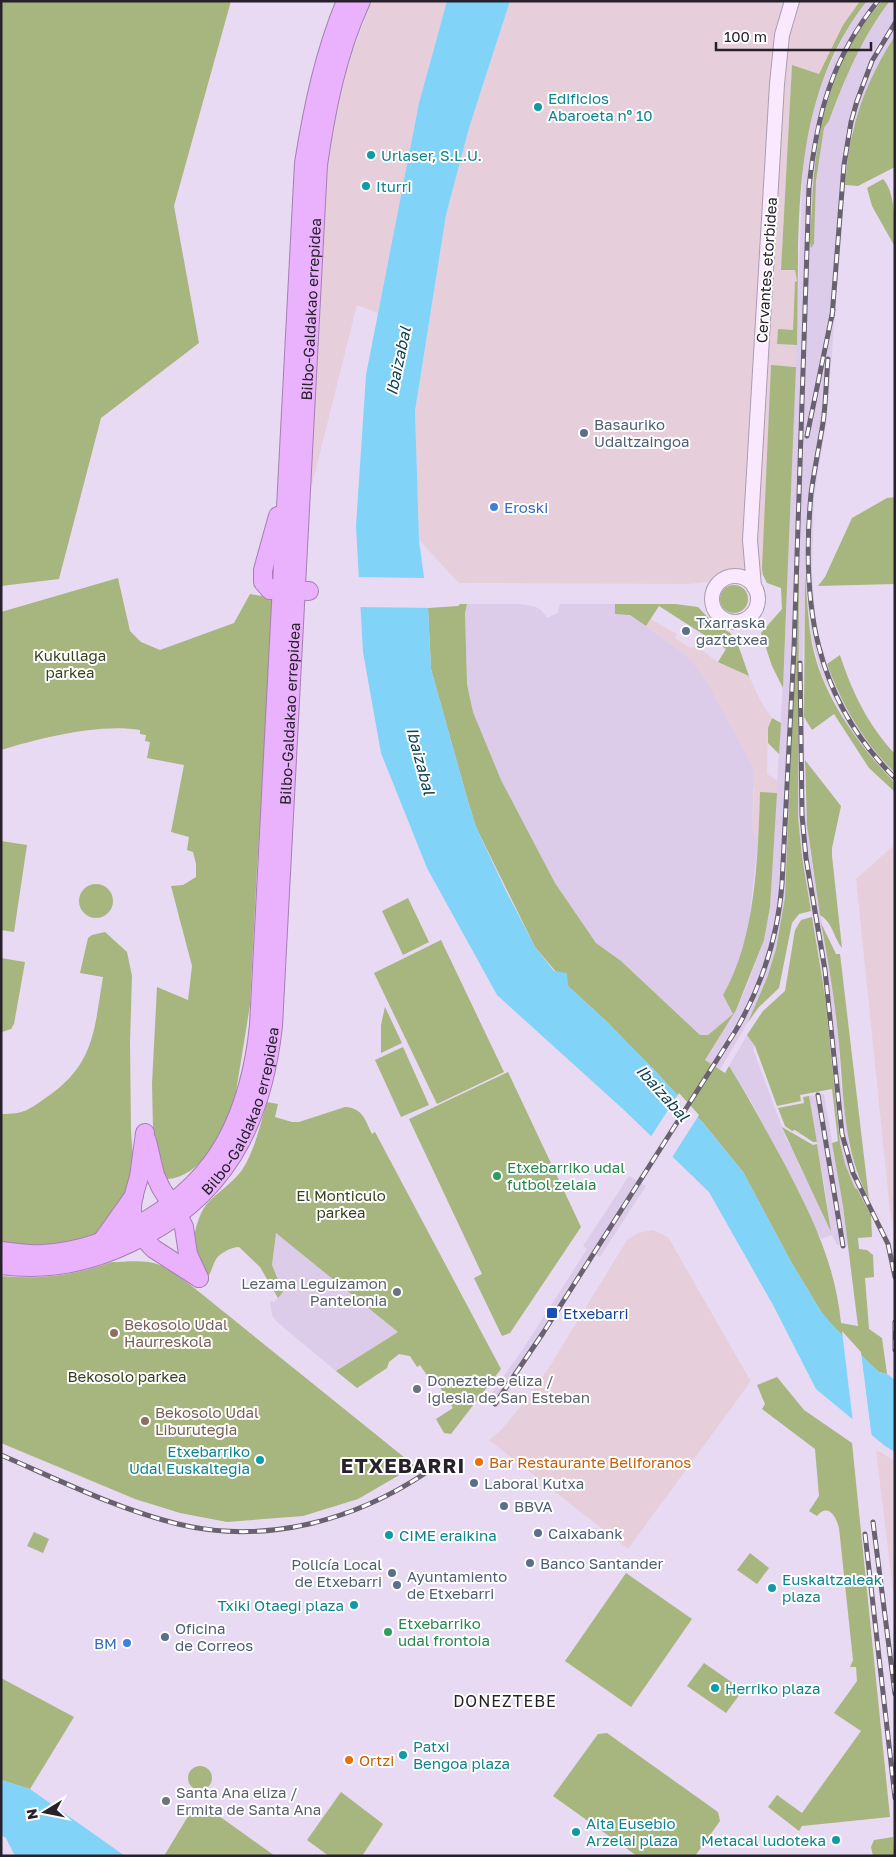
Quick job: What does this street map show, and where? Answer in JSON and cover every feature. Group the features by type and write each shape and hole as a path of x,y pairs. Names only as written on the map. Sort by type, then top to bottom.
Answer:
{"highway":[{"name":"Bilbo-Galdakao errepidea","path":"295,591 270,590 263,582 262,577 280,507 290,439 304,163 312,115 322,73 346,1"},
{"name":"Bilbo-Galdakao errepidea","path":"1,1265 45,1268 90,1259 106,1246 141,1231 175,1209 194,1202 210,1187 234,1153 254,1112 265,1077 272,1026 318,165 325,117 338,61 361,1"},
{"name":"Bilbo-Galdakao errepidea","path":"175,1209 211,1164 234,1126 248,1090 257,1050 295,591"},
{"path":"144,1133 155,1175 161,1188 184,1227 188,1254 199,1278 149,1244 132,1211 144,1133"},
{"path":"194,1202 186,1240 176,1252 162,1254 106,1246 134,1196 148,1189 181,1187 198,1178"},
{"name":"Bilbo-Galdakao errepidea","path":"1,1251 44,1254 86,1246 106,1246"}],"street":[{"name":"Cervantes etorbidea","path":"754,587 750,540 779,54 782,35 792,1"},
{"name":"Cervantes etorbidea","path":"735,576 743,561 750,540"},
{"path":"735,576 749,581 754,587 757,605 747,619 739,622 725,620 715,611 712,605 712,593 720,581 735,576"}],"shaded area":[{"path":"372,1 447,1 419,103 378,313 357,305 310,493 328,166 335,119 348,64"},
{"path":"510,1 860,1 843,25 819,74 792,66 781,270 795,270 797,281 795,283 793,330 777,344 797,345 796,366 771,366 763,575 690,584 459,583 419,540 415,411 446,215 469,128"},
{"path":"867,1 882,1 852,43 834,83 825,107 815,152 811,248 814,244 816,181 824,128 829,121 849,70 863,41 890,1 895,1 895,36 875,71 858,112 852,133 845,185 827,417 814,497 812,572 816,626 827,664 889,768 895,773 895,783 872,760 852,734 822,675 813,645 805,582 803,658 805,801 810,851 832,982 840,1075 849,1145 857,1174 869,1199 871,1215 856,1189 845,1164 840,1143 825,996 802,857 798,817 798,615 800,559 788,857 785,897 776,949 752,1015 720,1070 705,1060 736,1010 747,985 764,940 770,907 786,626 803,161 815,101 824,77 847,29"},
{"path":"467,604 521,604 536,607 547,618 559,612 560,604 615,604 686,655 704,677 754,769 752,828 758,843 748,929 733,979 723,995 733,1014 708,1035 700,1035 621,961 596,943 555,883 501,780 473,712 467,684 465,613"},
{"path":"650,619 677,634 675,638 692,649 695,645 718,662 749,676 761,702 772,718 768,728 767,774 778,781 777,793 760,792 758,843 752,828 754,788 686,655 646,626"},
{"path":"892,847 895,848 895,1238 890,1211 856,879"},
{"path":"747,1035 755,1046 753,1049 786,1138 800,1163 799,1165 830,1229 809,1096 824,1094 848,1246 837,1245 832,1235 821,1239 752,1103 729,1066"},
{"path":"629,1176 646,1186 600,1257 595,1254 508,1389 510,1391 498,1406 488,1398 523,1349 587,1249 583,1246"},
{"path":"653,1230 668,1237 750,1380 749,1384 628,1549 489,1440 500,1431 527,1399 550,1366 627,1240 638,1233"},
{"path":"275,1233 295,1246 398,1332 336,1371 276,1321 272,1315 270,1301 274,1302 283,1292 272,1265"},
{"path":"876,1451 895,1461 895,1607"}],"green space":[{"path":"1,1 231,1 174,206 199,343 101,418 59,579 1,586"},
{"path":"860,1 867,1 841,39 823,80 811,122 800,210 797,345 777,344 778,329 793,330 795,282 797,281 795,270 781,270 792,65 819,74 843,25"},
{"path":"882,1 890,1 863,43 829,121 824,128 816,181 814,244 811,248 810,233 817,151 829,98 838,72 850,48 864,24"},
{"path":"895,36 895,167 858,186 845,185 850,145 864,95 875,70"},
{"path":"883,179 893,201 895,247 872,206 867,188"},
{"path":"771,365 796,367 783,688 772,666 761,633 782,609 781,588 767,583 762,569"},
{"path":"895,497 895,584 818,586 825,577 852,518 887,498"},
{"path":"799,559 798,817 802,857 811,911 799,914 792,923 779,988 759,1007 748,1022 767,978 776,949 785,897"},
{"path":"805,575 812,644 824,683 855,736 895,783 895,792 869,768 834,714 812,730 804,717"},
{"name":"Kukullaga parkea","path":"118,578 130,631 141,642 160,650 234,623 250,594 275,598 250,1005 234,1104 224,1128 210,1152 191,1171 167,1179 161,1174 153,1129 152,1084 157,987 188,1000 192,966 171,886 183,885 196,877 196,864 193,852 187,850 189,837 171,832 184,765 147,758 150,742 145,741 146,735 140,734 140,730 124,728 107,728 70,733 1,750 1,612"},
{"path":"734,585 744,589 748,599 744,609 734,613 724,609 720,599 724,589"},
{"path":"460,604 467,604 465,613 467,684 473,712 501,780 555,883 596,943 621,961 700,1035 708,1035 733,1014 723,995 734,973 749,923 756,869 760,792 777,793 770,907 764,940 736,1010 705,1060 725,1073 729,1066 750,1102 794,1182 812,1220 833,1280 841,1323 858,1326 843,1206 832,1143 838,1141 832,1089 800,1095 801,1101 777,1106 755,1046 747,1035 763,1011 785,991 795,930 801,920 812,917 825,996 840,1143 845,1164 855,1188 871,1215 872,1237 858,1238 859,1249 867,1250 873,1255 874,1277 865,1278 869,1329 882,1338 887,1374 879,1372 869,1363 829,1322 820,1310 790,1260 743,1172 704,1124 605,1020 568,986 535,947 476,827 431,669 428,608 458,606"},
{"path":"615,604 675,604 698,607 716,626 729,632 736,639 749,676 718,662 726,649 659,606 646,626 630,615 615,614"},
{"path":"840,655 862,708 877,732 895,754 895,773 873,749 855,723 833,679 827,664"},
{"path":"772,718 781,723 779,754 768,743 768,728"},
{"path":"805,760 841,806 832,856 842,948 828,922 820,915 807,825"},
{"path":"1,841 27,845 14,932 1,930"},
{"path":"96,884 103,885 108,889 112,894 112,908 108,913 103,917 96,918 89,917 84,913 80,908 79,901 80,894 84,889 89,885"},
{"path":"408,898 429,942 403,955 382,911"},
{"path":"821,923 836,954 840,954 869,1199 860,1180 849,1142 836,1013"},
{"path":"105,932 127,952 132,976 130,1043 133,1159 131,1176 126,1191 94,1236 44,1247 1,1244 1,1114 21,1112 47,1097 63,1085 75,1072 83,1059 90,1045 94,1030 103,977 80,973 88,938"},
{"path":"441,940 504,1072 437,1104 374,973"},
{"path":"1,958 25,962 14,1024 11,1029 2,1032"},
{"path":"385,1007 402,1043 381,1053 381,1025"},
{"path":"403,1047 429,1105 401,1117 375,1060"},
{"name":"Etxebarriko udal futbol zelaia","path":"508,1072 581,1227 510,1333 502,1336 474,1278 482,1274 409,1119"},
{"path":"809,1096 817,1142 813,1142 785,1126 778,1108 804,1103 803,1097"},
{"name":"El Monticulo parkea","path":"267,1102 278,1104 275,1117 292,1122 299,1122 345,1107 351,1108 360,1112 372,1134 375,1132 501,1369 451,1434 444,1433 436,1419 453,1408 434,1378 430,1380 420,1365 417,1367 410,1356 399,1354 389,1362 387,1368 357,1388 336,1371 398,1332 276,1233 272,1265 283,1292 278,1298 260,1267 239,1247 222,1253 215,1261 208,1276 201,1265 194,1245 194,1235 203,1209 238,1175 247,1162 257,1137"},
{"path":"782,1127 813,1145 817,1144 831,1232"},
{"name":"Bekosolo parkea","path":"112,1262 149,1262 173,1272 415,1466 358,1499 303,1516 227,1522 180,1513 135,1499 1,1443 1,1276 44,1277 85,1270"},
{"path":"777,1377 804,1410 852,1443 890,1817 802,1826 799,1831 768,1807 777,1795 802,1813 861,1731 834,1713 857,1681 856,1667 850,1667 853,1660 839,1528 836,1519 828,1511 821,1512 817,1516 809,1511 819,1496 815,1449 762,1409 765,1404 757,1385"},
{"path":"34,1532 49,1539 43,1553 27,1546"},
{"path":"750,1553 769,1568 757,1584 737,1570"},
{"path":"626,1573 692,1619 631,1707 565,1661"},
{"path":"704,1663 743,1690 726,1713 687,1686"},
{"path":"1,1678 74,1717 30,1789 1,1780"},
{"path":"607,1733 718,1812 720,1821 695,1856 637,1856 553,1796 598,1734"},
{"path":"200,1766 205,1767 211,1773 211,1783 205,1789 200,1790 195,1789 189,1783 188,1778 189,1773 195,1767"},
{"path":"341,1792 383,1824 362,1856 329,1856 307,1840"},
{"path":"201,1807 212,1811 275,1856 164,1856 190,1813"},
{"path":"893,1837 894,1856 873,1856 871,1847 874,1840"}],"water":[{"name":"Ibaizabal","path":"447,1 510,1 469,128 446,215 415,411 419,540 428,608 431,669 467,798 476,827 535,947 554,971 567,973 568,986 605,1020 704,1124 743,1172 790,1260 820,1310 869,1363 879,1372 887,1374 895,1380 895,1452 885,1446 816,1389 773,1305 709,1192 624,1110 497,995 427,868 381,753 363,652 356,526 366,375 419,103"},
{"path":"1,1780 30,1789 125,1856 15,1856 6,1838 1,1835"}],"pier":[{"path":"356,577 427,578 431,608 358,607"},
{"path":"679,1093 699,1115 671,1159 650,1138"},
{"path":"842,1331 861,1352 872,1439 853,1423"}],"railway":[{"path":"495,1404 543,1333 736,1030 754,996 773,941 782,884 794,649 809,187 817,136 829,89 849,44 878,1"},
{"path":"832,317 844,165 851,122 872,61 895,23"},
{"path":"807,436 833,310"},
{"path":"828,359 824,415 811,494 808,534 812,611 819,647 830,682 846,715 868,747 895,778"},
{"path":"800,663 802,815 806,858 825,970 842,1134 853,1173 888,1244 895,1277"},
{"path":"818,1095 843,1246"},
{"path":"895,1322 895,1350"},
{"path":"1,1455 88,1493 155,1518 211,1530 243,1532 276,1530 339,1516 370,1504 427,1472"},
{"path":"873,1522 895,1694"},
{"path":"865,1534 895,1798"}],"place":[{"name":"Edificios Abaroeta nº 10","path":"538,107"},
{"name":"Urlaser, S.L.U.","path":"371,155"},
{"name":"Iturri","path":"366,186"},
{"name":"Basauriko Udaltzaingoa","path":"584,433"},
{"name":"Eroski","path":"494,507"},
{"name":"Txarraska gaztetxea","path":"686,631"},
{"name":"Etxebarriko udal futbol zelaia","path":"497,1176"},
{"name":"Lezama Leguizamon Pantelonia","path":"397,1292"},
{"name":"Etxebarri","path":"552,1313"},
{"name":"Bekosolo Udal Haurreskola","path":"114,1333"},
{"name":"Doneztebe eliza / Iglesia de San Esteban","path":"417,1389"},
{"name":"Bekosolo Udal Liburutegia","path":"145,1421"},
{"name":"Etxebarriko Udal Euskaltegia","path":"260,1460"},
{"name":"Bar Restaurante Beliforanos","path":"479,1462"},
{"name":"Laboral Kutxa","path":"474,1483"},
{"name":"BBVA","path":"504,1506"},
{"name":"Caixabank","path":"538,1533"},
{"name":"CIME eraikina","path":"389,1535"},
{"name":"Banco Santander","path":"530,1563"},
{"name":"Policía Local de Etxebarri","path":"392,1573"},
{"name":"Ayuntamiento de Etxebarri","path":"397,1585"},
{"name":"Euskaltzaleak plaza","path":"772,1588"},
{"name":"Txiki Otaegi plaza","path":"354,1605"},
{"name":"Etxebarriko udal frontoia","path":"388,1632"},
{"name":"Oficina de Correos","path":"165,1637"},
{"name":"BM","path":"127,1643"},
{"name":"Herriko plaza","path":"715,1688"},
{"name":"Patxi Bengoa plaza","path":"403,1755"},
{"name":"Ortzi","path":"349,1760"},
{"name":"Santa Ana eliza / Ermita de Santa Ana","path":"166,1801"},
{"name":"Aita Eusebio Arzelai plaza","path":"576,1832"},
{"name":"Metacal ludoteka","path":"836,1840"}],"district":[{"name":"ETXEBARRI","path":"403,1465"},
{"name":"DONEZTEBE","path":"505,1701"}]}
